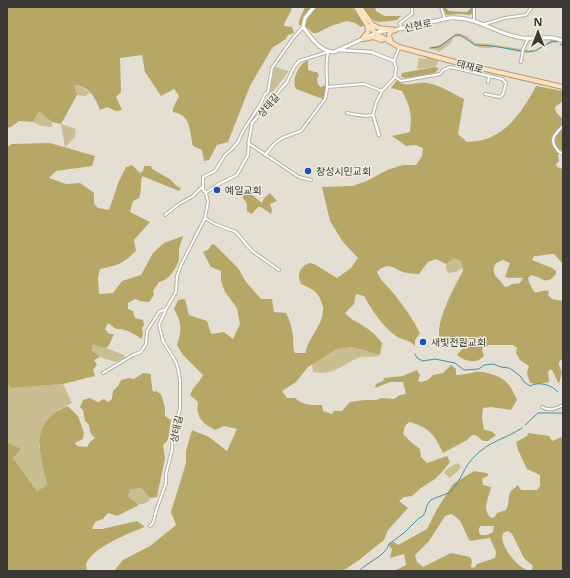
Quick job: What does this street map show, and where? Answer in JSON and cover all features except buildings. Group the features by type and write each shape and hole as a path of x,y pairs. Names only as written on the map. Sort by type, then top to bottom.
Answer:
{"main road":[{"path":"315,7 305,18 303,27 319,46 328,52"},
{"path":"356,7 369,24 379,28 396,30"},
{"path":"360,7 369,24 368,32 363,38"},
{"name":"신현로","path":"328,52 338,50 363,38 401,28 456,17 474,20 514,36 562,39"},
{"name":"태재로","path":"369,24 379,34 392,43 411,51 487,70 563,86"},
{"path":"392,43 389,36 390,32 396,30"},
{"path":"363,38 376,38 392,43 399,48 411,51"},
{"name":"태재로","path":"392,43 408,49 446,59 563,86"}],"street":[{"path":"401,28 400,23 412,14 412,7"},
{"path":"441,7 445,19"},
{"path":"474,7 474,20"},
{"path":"485,24 508,17 526,14 532,7"},
{"path":"206,193 203,190 203,177 215,171 225,154 238,142 265,94 268,92 272,68 303,27"},
{"path":"521,62 523,49 528,38"},
{"path":"349,45 352,50"},
{"path":"379,135 373,115 376,103 382,91 395,77 396,68 394,61 399,48"},
{"path":"338,50 371,52 394,61"},
{"path":"265,155 278,141 301,131 326,99 328,93 326,65 328,52"},
{"name":"상태길","path":"150,526 153,523 166,483 166,474 172,450 173,430 178,424 180,409 180,382 176,362 163,341 159,325 166,308 176,292 177,276 181,265 205,218 208,202 206,193 216,185 237,175 248,155 248,143 252,123 287,82 294,67 299,61 328,52"},
{"path":"395,77 401,81 440,74 443,70 450,67 502,78 506,83 504,94 500,97 486,94"},
{"path":"488,82 489,76"},
{"path":"327,87 364,84 382,91"},
{"path":"347,113 356,116 373,115"},
{"path":"248,124 252,126"},
{"path":"563,126 552,139 553,144 560,154 563,154"},
{"path":"248,143 299,177 311,180"},
{"path":"165,215 179,204 193,196 203,187"},
{"path":"205,218 236,232 252,251 279,270"},
{"name":"상태길","path":"103,373 133,355 141,352 146,344 147,331 159,312 166,308"},
{"path":"542,408 559,408 563,405"}],"shaded area":[{"path":"7,7 292,7 284,26 292,27 294,33 288,35 286,39 272,48 250,86 228,142 217,145 209,160 204,161 202,150 193,146 187,120 184,116 173,112 173,108 179,96 174,89 161,96 145,72 142,55 120,58 121,92 116,97 122,110 116,111 107,107 100,110 91,93 83,87 74,85 77,95 61,124 52,122 39,111 33,122 19,121 7,128"},
{"path":"305,7 352,7 365,25 361,27 355,23 347,21 331,26 317,33 313,33 305,26 299,25 299,21"},
{"path":"363,7 375,7 376,11 384,16 401,16 397,20 380,22 373,20"},
{"path":"443,7 449,11 467,12 472,7 472,14 447,15 443,11"},
{"path":"458,33 467,36 475,43 534,50 530,52 521,52 499,47 479,47 460,36 454,37 450,44 439,52 430,49 430,47 443,43"},
{"path":"552,41 556,41 557,43 536,50"},
{"path":"426,57 438,60 438,63 435,67 417,69 419,58 425,59"},
{"path":"308,60 308,70 317,72 319,76 317,78 318,85 321,87 325,85 325,95 323,99 296,89 294,81 297,72 299,68"},
{"path":"275,67 289,71 272,93 269,91"},
{"path":"435,67 439,68 435,73 407,78 401,77 402,73"},
{"path":"397,80 404,84 427,83 441,87 464,99 458,134 467,142 486,139 502,130 522,110 536,86 563,91 563,101 555,107 555,109 563,119 563,151 560,150 558,155 559,161 556,164 557,167 563,169 563,263 554,254 534,256 532,260 552,268 556,271 556,274 550,280 545,280 531,275 528,278 534,292 545,290 549,291 548,295 552,299 563,301 563,358 559,362 562,372 559,384 552,370 550,369 548,372 549,382 538,384 530,383 527,373 529,366 520,360 516,353 517,348 513,345 489,345 482,349 484,356 481,359 470,361 457,355 463,348 463,344 447,345 441,341 439,333 440,322 449,298 463,271 461,261 454,258 446,264 436,259 428,262 419,274 403,272 390,266 384,267 377,272 379,276 395,295 420,333 415,340 415,346 410,342 399,338 386,328 370,307 364,296 356,294 354,304 345,313 380,340 382,343 380,355 352,347 337,349 308,367 296,382 282,391 287,398 295,398 308,404 322,405 323,411 332,414 334,411 342,411 350,402 376,400 382,398 394,399 400,395 406,394 403,382 390,382 375,388 376,384 383,381 384,378 403,376 417,370 420,375 418,381 421,382 428,380 433,375 443,373 451,365 456,369 456,375 477,372 501,378 513,391 517,400 511,410 491,407 483,408 482,417 484,430 491,431 496,435 488,441 483,441 476,435 472,435 467,440 443,453 437,441 426,429 422,426 409,422 405,426 403,434 420,449 421,457 427,463 447,456 450,462 435,479 412,496 404,497 399,501 408,508 388,530 384,540 346,569 338,571 114,571 123,560 150,546 176,525 171,512 186,463 186,451 192,430 209,437 227,451 237,429 224,426 215,430 200,419 198,402 190,395 203,375 183,355 177,345 180,335 180,327 179,319 174,309 178,300 185,299 189,315 207,321 211,334 224,332 233,339 240,324 237,308 225,292 221,281 221,271 211,267 203,252 214,244 238,268 246,282 261,299 272,299 274,312 286,313 289,318 295,353 306,353 309,343 320,322 323,308 320,298 316,292 301,284 299,274 301,269 309,263 314,264 337,278 351,268 358,258 343,242 330,221 322,187 352,186 367,181 387,170 403,165 416,165 422,156 423,148 415,145 406,146 392,136 410,132 411,120 409,107 402,91 391,88","holes":["503,260 510,263 505,277 523,278 520,283 512,284 507,287 504,286 495,276 494,268 497,263"]},
{"path":"73,85 79,85 90,93 85,96 77,95"},
{"path":"39,110 52,122 52,127 41,126 33,122"},
{"path":"61,124 76,129 75,137 65,147"},
{"path":"50,143 95,156 92,166 56,171 49,178 66,184 80,183 94,193 94,204 98,208 109,210 119,181 126,167 132,165 140,173 143,171 144,166 152,166 151,168 170,179 176,186 181,188 179,191 142,176 139,198 133,201 130,212 150,222 134,240 136,251 120,263 100,269 98,278 99,294 113,293 122,281 141,275 153,253 164,243 183,236 179,249 179,259 172,274 159,282 153,291 154,295 149,302 135,299 128,303 128,309 133,311 135,318 143,320 144,325 142,328 142,339 127,330 116,329 108,323 105,329 109,334 114,334 109,345 106,348 92,345 92,350 100,357 94,360 97,365 93,370 95,376 63,384 11,388 7,384 7,147 12,144"},
{"path":"245,189 262,203 264,198 270,193 277,201 270,204 272,210 271,214 261,207 258,207 252,214 247,211 247,205 242,195 242,192"},
{"path":"454,257 461,261 462,268 456,272 448,273 446,264"},
{"path":"91,345 106,348 124,355 125,358 116,362 104,358 94,352"},
{"path":"352,347 380,355 361,357 332,371 322,373 313,372 312,364 337,349"},
{"path":"143,373 151,374 152,390 161,394 165,408 165,416 171,420 168,440 163,445 165,458 157,497 150,498 141,488 130,490 128,496 139,505 117,516 108,513 103,519 95,522 92,529 102,529 137,521 145,527 102,547 89,559 86,565 87,571 7,571 7,442 21,449 13,458 37,491 47,485 40,450 42,430 46,421 55,413 67,406 78,416 84,433 83,439 75,443 77,446 87,447 95,438 91,434 89,425 85,421 83,410 80,407 83,400 90,398 98,402 104,399 108,402 112,399 113,391 121,380 129,378 134,379"},
{"path":"7,384 11,388 63,384 72,403 58,410 39,446 47,485 37,491 13,458 20,449 7,442"},
{"path":"562,432 563,571 531,571 394,571 406,565 404,554 390,558 392,549 389,546 390,542 394,542 398,545 427,529 437,509 453,484 474,471 489,475 482,479 483,485 491,487 486,503 486,511 491,518 495,517 497,513 506,510 510,492 518,485 521,490 537,490 540,486 540,475 527,469 516,442 527,436 528,433 549,436 552,441 562,437","holes":["451,514 457,518 470,541 490,538 496,552 495,558 477,564 474,568 471,567 472,561 470,557 451,553 423,567 417,562 415,555 429,541 445,516","481,526 494,526 493,532 487,535 481,535 479,533 479,528","508,531 512,534 524,558 533,566 531,571 521,567 506,550 502,538 503,533"]},
{"path":"457,463 461,466 459,470 450,478 444,473 448,468"},
{"path":"141,488 150,498 146,503 138,504 128,496 129,490"}],"waterway":[{"path":"430,48 439,47 454,36 458,35 475,45 492,46 528,52 535,51 552,41 557,42"},
{"path":"415,354 417,358 423,361 435,359 455,363 464,370 479,369 484,365 493,364 509,368 530,386 545,384 558,392"},
{"path":"525,425 538,413 563,413"},
{"path":"359,571 384,552 389,544 423,516 431,500 451,491 468,464 480,451 522,428"}],"place":[{"name":"창성시민교회","path":"308,171"},
{"name":"예일교회","path":"217,190"},
{"name":"새빛전원교회","path":"423,342"}]}
